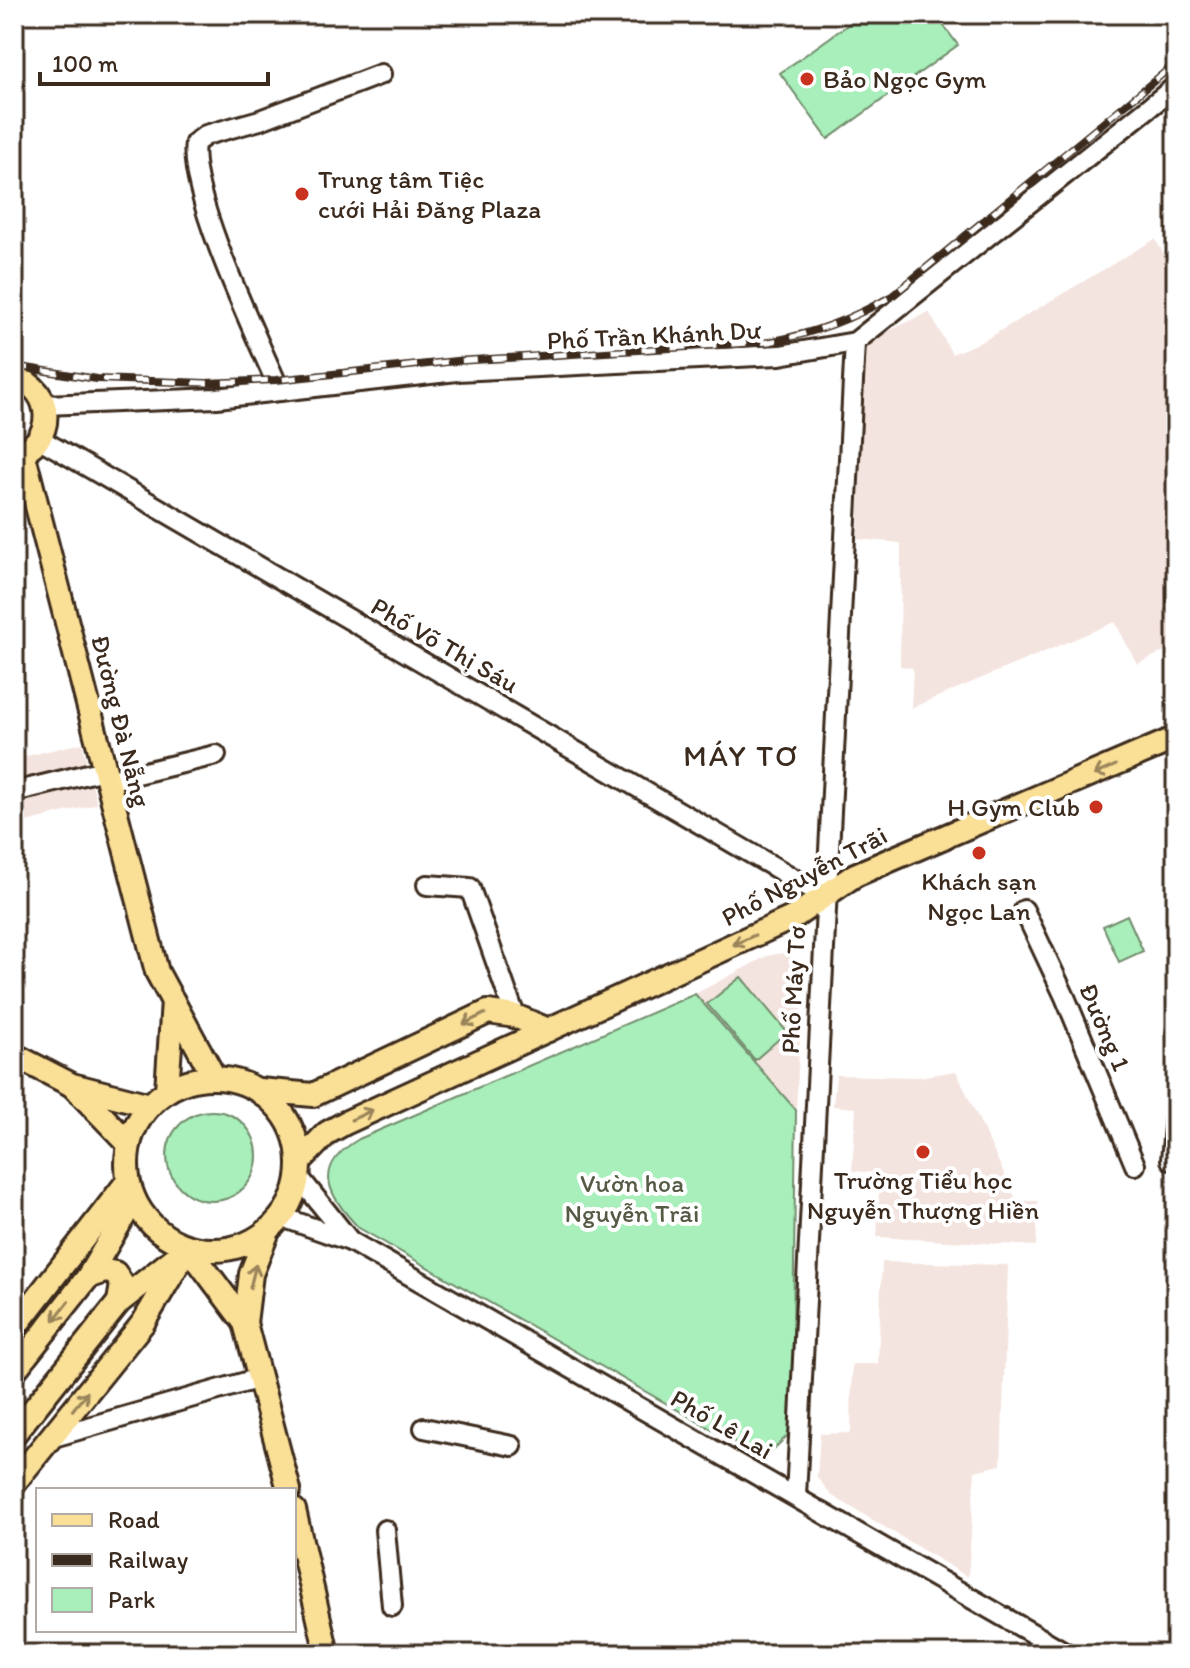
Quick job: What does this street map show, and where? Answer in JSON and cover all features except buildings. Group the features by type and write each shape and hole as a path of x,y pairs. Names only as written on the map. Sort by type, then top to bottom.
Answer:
{"main road":[{"path":"14,377 37,390 45,405 46,423 26,449"},
{"name":"Đường Đà Nẵng","path":"26,449 157,972 214,1077"},
{"name":"Phố Nguyễn Trãi","path":"299,1169 327,1133 345,1123 794,917 855,875 1176,738"},
{"path":"167,1090 173,1000"},
{"path":"14,1371 88,1277 131,1190 129,1144 137,1123 150,1105 167,1090 189,1080 214,1077 237,1081 259,1090 313,1095 488,1012 515,1016 548,1030"},
{"path":"14,1055 72,1085 150,1105"},
{"path":"72,1085 129,1144"},
{"path":"245,1323 251,1274 275,1224 293,1198 299,1169 288,1121 259,1090"},
{"path":"131,1190 156,1229 188,1247 216,1251 244,1245 275,1224"},
{"path":"14,1328 131,1190"},
{"path":"14,1434 119,1302 188,1247"},
{"path":"188,1247 245,1323 288,1488"},
{"path":"14,1483 143,1323 188,1247"},
{"path":"88,1277 105,1271 115,1273 122,1284 119,1302"},
{"path":"296,1519 327,1654"}],"street":[{"path":"280,391 230,277 194,164 195,143 206,135 260,120 381,74"},
{"name":"Phố Trần Khánh Dư","path":"45,405 217,398 457,371 780,355 855,342 1176,86"},
{"name":"Phố Máy Tơ","path":"796,1496 824,896 855,342"},
{"name":"Phố Võ Thị Sáu","path":"26,449 824,896"},
{"path":"14,792 216,755"},
{"path":"427,885 470,888 515,1016"},
{"name":"Đường 1","path":"1024,910 1135,1165"},
{"path":"1176,1105 1171,1160 1176,1161"},
{"name":"Phố Lê Lai","path":"299,1169 350,1241"},
{"name":"Phố Lê Lai","path":"275,1224 350,1241 1068,1654"},
{"path":"50,1438 260,1378"},
{"path":"424,1428 512,1446"},
{"path":"385,1530 392,1606"}],"shaded area":[{"path":"1155,239 1176,274 1176,646 1137,664 1115,622 911,708 913,668 900,666 901,543 858,539 865,342 929,312 952,354 983,341"},
{"path":"82,743 97,804 14,825 14,759"},
{"path":"782,953 796,958 803,976 796,1110 695,994 767,956"},
{"name":"Trường Tiểu học Nguyễn Thượng Hiền","path":"956,1071 1017,1201 1038,1201 1036,1246 877,1237 880,1173 852,1171 856,1108 833,1106 836,1075 918,1077"},
{"path":"882,1262 1008,1265 1001,1465 975,1471 968,1577 831,1495 817,1477 820,1434 851,1433 852,1364 878,1364"}],"green space":[{"path":"863,14 935,14 958,45 828,139 780,73"},
{"path":"1127,915 1143,951 1119,962 1103,926"},
{"path":"741,977 787,1032 755,1060 707,1004"},
{"name":"Vườn hoa Nguyễn Trãi","path":"695,994 796,1110 792,1415 787,1436 774,1449 753,1453 359,1228 339,1205 329,1182 334,1160 359,1139"},
{"path":"212,1111 229,1114 244,1124 254,1139 257,1156 254,1173 244,1188 229,1198 212,1201 195,1198 180,1188 170,1173 167,1156 170,1139 180,1124 195,1114"}],"railway":[{"path":"14,366 97,379 206,383 276,380 456,361 769,342 818,330 892,296 1176,63"}],"place":[{"name":"Bảo Ngọc Gym","path":"807,79"},
{"name":"Trung tâm Tiệc cưới Hải Đăng Plaza","path":"302,194"},
{"name":"H Gym Club","path":"1096,807"},
{"name":"Khách sạn Ngọc Lan","path":"979,853"},
{"name":"Trường Tiểu học Nguyễn Thượng Hiền","path":"923,1152"}],"district":[{"name":"MÁY TƠ","path":"741,755"}]}
